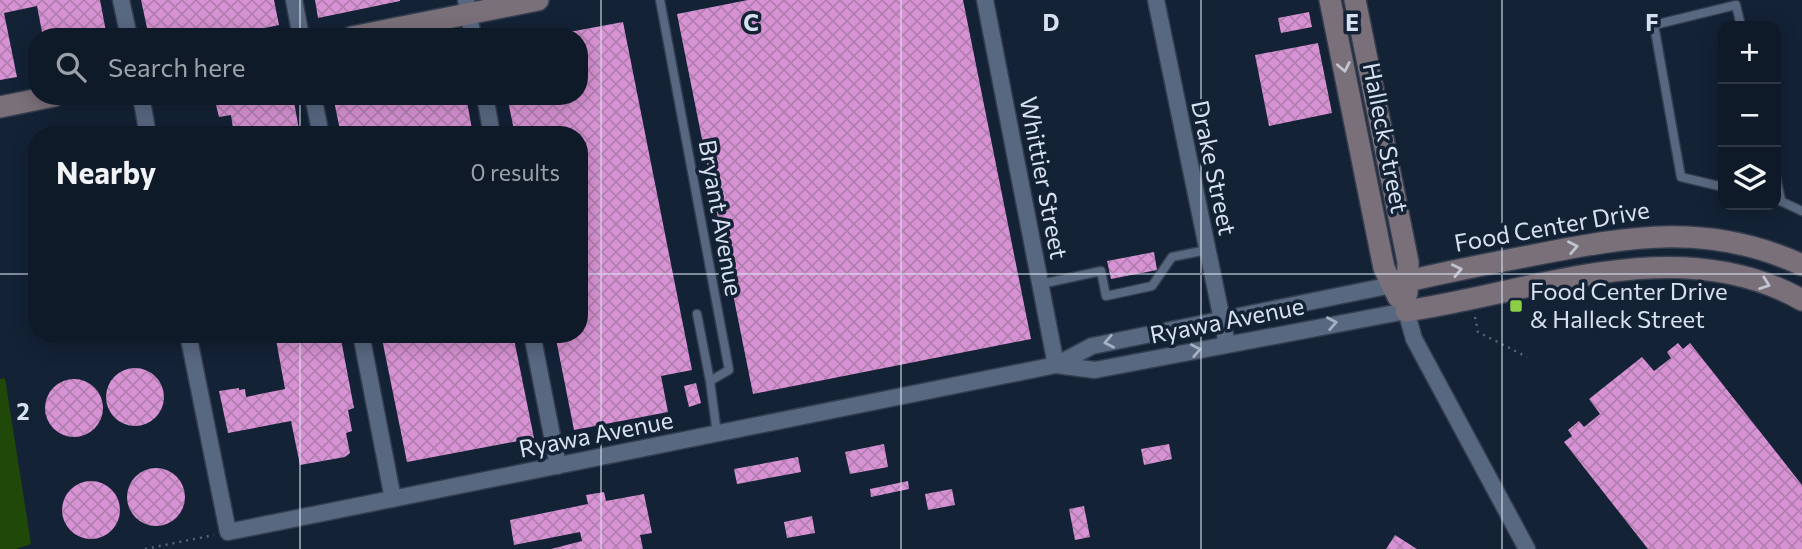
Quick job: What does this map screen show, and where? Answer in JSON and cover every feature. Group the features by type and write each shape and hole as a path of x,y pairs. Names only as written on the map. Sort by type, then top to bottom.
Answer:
{"main road":[{"path":"386,28 467,7 538,0"},
{"name":"Halleck Street","path":"1330,0 1384,268 1400,283 1408,262 1355,0"},
{"path":"0,107 28,101"},
{"name":"Food Center Drive","path":"1400,283 1584,245 1648,235 1677,234 1733,242 1802,265"},
{"path":"1400,283 1406,311 1625,270 1676,267 1713,270 1750,279 1802,300"}],"street":[{"path":"121,0 127,28"},
{"path":"294,0 299,28"},
{"name":"Whittier Street","path":"985,0 1056,365"},
{"name":"Drake Street","path":"1156,0 1227,344"},
{"path":"467,7 471,28"},
{"path":"143,105 146,126"},
{"path":"315,105 319,126"},
{"path":"487,105 490,126"},
{"name":"Ryawa Avenue","path":"228,532 1056,365 1092,346 1400,283"},
{"path":"1406,311 1414,339 1527,549"},
{"name":"Ryawa Avenue","path":"1056,365 1095,370 1406,311"},
{"path":"190,343 228,532"},
{"path":"362,343 393,499"},
{"path":"534,343 558,466"}],"lane":[{"name":"Bryant Avenue","path":"660,0 729,370 710,381"},
{"path":"1718,186 1681,177 1654,25 1736,5 1740,21"},
{"path":"1781,200 1802,211"},
{"path":"1041,284 1101,271 1106,296 1152,286 1172,257 1207,250"},
{"path":"696,314 710,381 717,434"}],"path":[{"path":"1472,300 1478,332 1527,357"},
{"path":"145,549 228,532"}],"green space":[{"path":"5,378 31,544 16,549 0,549 0,379"}],"building":[{"path":"0,0 100,0 105,28 41,28 37,6 4,13 17,77 0,80"},
{"path":"141,0 274,0 279,25 265,28 147,28"},
{"path":"315,0 400,0 400,1 318,18"},
{"path":"748,0 963,0 1031,339 753,394 677,14"},
{"path":"1309,12 1312,27 1281,33 1278,18"},
{"path":"623,22 692,370 661,376 668,412 574,430 557,343 588,343 588,126 513,126 509,105 588,105 588,28"},
{"path":"1318,43 1332,113 1269,126 1255,55"},
{"path":"216,105 295,105 298,126 233,126 231,115 219,117"},
{"path":"335,105 468,105 471,126 339,126"},
{"path":"1154,252 1157,270 1111,279 1107,261"},
{"path":"277,343 342,343 354,408 348,410 352,431 346,433 350,453 345,457 300,465 291,421 228,433 219,391 245,389 246,397 285,389"},
{"path":"383,343 515,343 534,438 407,462"},
{"path":"1678,343 1683,349 1690,343 1802,485 1802,549 1648,549 1564,442 1572,436 1568,430 1579,421 1584,427 1600,414 1589,399 1642,357 1654,371 1671,358 1667,352"},
{"path":"135,368 156,376 164,397 156,418 135,426 114,418 106,397 114,376"},
{"path":"74,379 95,387 103,408 95,429 74,437 53,429 45,408 53,387"},
{"path":"696,383 701,403 689,407 684,386"},
{"path":"884,444 888,467 850,474 845,452"},
{"path":"1169,444 1172,459 1144,465 1141,449"},
{"path":"798,457 801,472 737,484 734,469"},
{"path":"156,468 167,470 180,481 185,497 183,508 172,521 156,526 145,524 132,513 127,497 129,486 140,473"},
{"path":"91,481 112,489 120,510 112,531 91,539 70,531 62,510 70,489"},
{"path":"908,481 909,489 871,497 870,489"},
{"path":"952,489 955,505 928,510 925,494"},
{"path":"604,492 606,501 644,494 652,533 640,535 643,549 551,549 582,541 580,532 514,545 510,520 588,504 586,495"},
{"path":"1084,506 1090,537 1075,540 1069,509"},
{"path":"812,516 815,533 787,538 784,522"},
{"path":"1395,535 1417,549 1386,549"}],"place":[{"name":"Food Center Drive & Halleck Street","path":"1516,306"}]}
